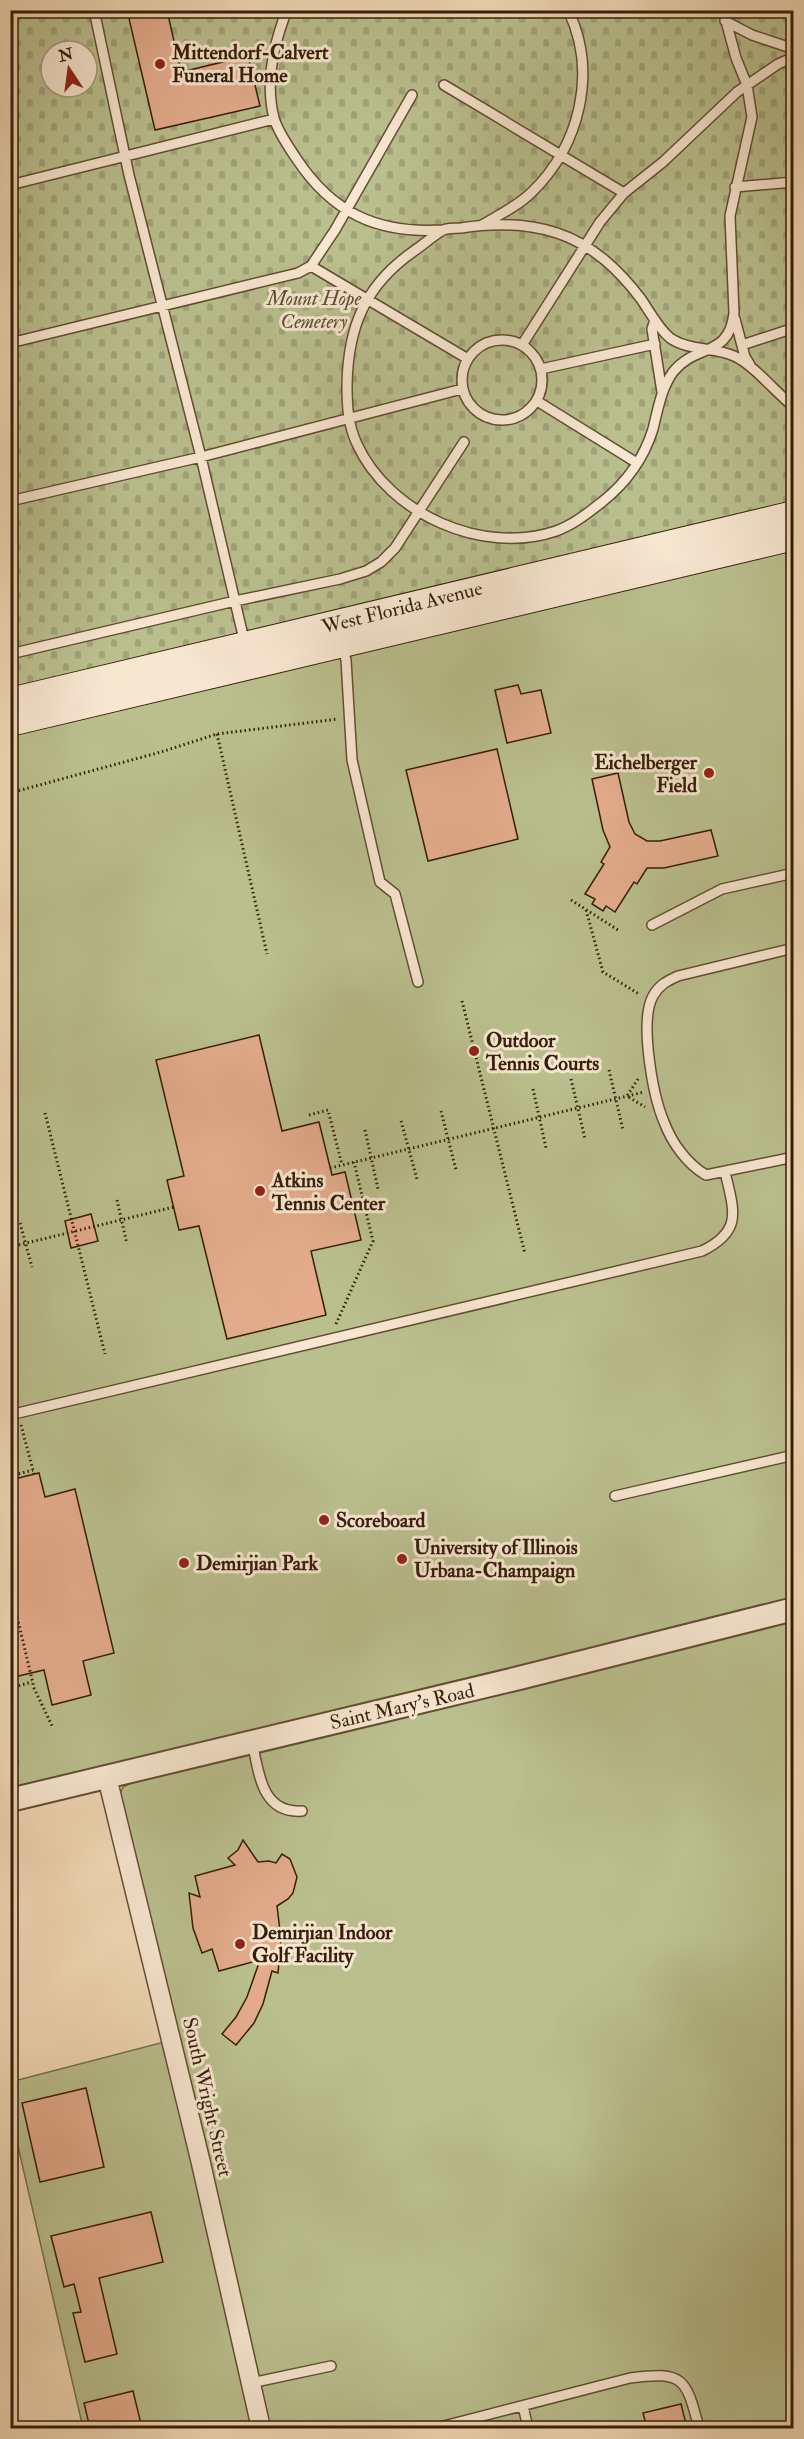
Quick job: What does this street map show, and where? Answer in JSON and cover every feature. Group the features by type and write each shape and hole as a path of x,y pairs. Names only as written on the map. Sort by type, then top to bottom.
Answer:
{"main road":[{"name":"West Florida Avenue","path":"10,723 340,633 794,514"},
{"name":"West Florida Avenue","path":"10,701 245,645 340,633 794,537"}],"street":[{"name":"Saint Mary's Road","path":"10,1800 515,1679 794,1609"},
{"name":"South Wright Street","path":"107,1778 200,2159 261,2428"}],"lane":[{"path":"94,10 129,175 201,457 245,645"},
{"path":"287,10 275,48 271,73 274,119 307,175 322,191 346,210 382,225 401,229 443,230 481,225 534,227 558,234 603,257 624,278 670,338 705,350 736,357 794,407"},
{"path":"481,225 530,194 548,175 561,155 579,111 584,86 580,42 568,10"},
{"path":"443,230 404,258 382,279 357,316 347,363 348,420 356,443 367,463 389,487 420,512 449,526 476,536 506,538 553,532 582,517 613,493 637,463 652,430 662,392 679,366 705,350 719,345 733,326 730,216 752,117 747,85 736,58 723,10"},
{"path":"725,21 752,35 794,49"},
{"path":"522,345 600,222 624,193 663,162 737,92 778,64 794,57"},
{"path":"444,85 624,193"},
{"path":"10,343 298,273 311,266 412,95"},
{"path":"10,185 126,155 222,134 274,119"},
{"path":"735,187 794,182"},
{"path":"311,266 468,359"},
{"path":"734,313 742,345 753,370"},
{"path":"655,320 652,329 662,392"},
{"path":"742,345 794,328"},
{"path":"496,340 510,340 522,345 533,354 541,369 543,379 537,401 526,413 514,419 501,421 488,419 476,412 467,402 462,389 461,377 468,359 472,352 483,344 496,340"},
{"path":"541,369 655,344"},
{"path":"10,501 201,457 462,389"},
{"path":"537,401 637,463"},
{"path":"10,654 235,601 340,579 366,571 381,562 395,548 464,442"},
{"path":"340,633 346,660 352,760 380,882 395,894 417,982"},
{"path":"652,925 722,889 794,873"},
{"path":"794,948 678,976 662,984 652,997 647,1024 654,1090 664,1123 694,1169 706,1175 794,1157"},
{"path":"18,1413 702,1251 719,1242 732,1227 732,1204 725,1172"},
{"path":"615,1496 794,1455"},
{"path":"252,1742 264,1791 275,1804 291,1812 302,1811"},
{"path":"251,2383 331,2366"},
{"path":"436,2428 630,2378 656,2375 674,2377 684,2384 699,2428"},
{"path":"523,2406 528,2428"}],"path":[{"path":"10,793 161,752 216,734 348,717"},
{"path":"216,734 267,954"},
{"path":"570,900 618,930"},
{"path":"586,910 603,972 639,994"},
{"path":"462,1001 525,1254"},
{"path":"609,1070 622,1130"},
{"path":"571,1079 585,1139"},
{"path":"627,1096 638,1079"},
{"path":"533,1089 546,1148"},
{"path":"330,1168 654,1090"},
{"path":"627,1096 647,1108"},
{"path":"309,1115 328,1110 342,1165"},
{"path":"441,1111 456,1170"},
{"path":"45,1113 105,1354"},
{"path":"401,1121 417,1179"},
{"path":"365,1130 378,1189"},
{"path":"330,1339 373,1241 354,1162"},
{"path":"117,1200 127,1244"},
{"path":"10,1246 174,1207"},
{"path":"20,1223 32,1267"},
{"path":"10,1385 34,1472 10,1476"},
{"path":"10,1587 33,1682 53,1728"},
{"path":"10,1688 33,1682"},
{"path":"10,1756 19,1763"}],"green space":[{"name":"Mount Hope Cemetery","path":"10,11 793,11 793,503 11,690"},
{"path":"793,549 793,1601 11,1790 11,736"},
{"path":"793,1620 793,2428 83,2428 11,2116 10,2082 180,2038 119,1797 123,1787 135,1781"}],"building":[{"name":"Mittendorf-Calvert Funeral Home","path":"127,10 167,10 181,72 248,56 260,106 155,130"},
{"path":"518,685 521,694 541,690 551,733 507,743 495,690"},
{"path":"497,749 518,839 428,861 406,770"},
{"path":"618,773 629,822 635,834 647,841 660,841 711,830 718,856 664,868 647,868 637,884 634,882 615,912 606,906 603,911 592,904 595,899 585,894 604,864 601,862 610,847 603,830 592,779"},
{"name":"Atkins Tennis Center","path":"259,1035 282,1131 319,1122 332,1175 345,1172 361,1240 311,1251 326,1315 227,1339 199,1226 179,1230 167,1180 184,1176 156,1060"},
{"path":"91,1214 98,1241 71,1248 65,1221"},
{"path":"39,1473 45,1497 75,1489 114,1653 83,1661 91,1695 52,1705 44,1670 10,1678 10,1480"},
{"name":"Demirjian Indoor Golf Facility","path":"243,1840 258,1862 276,1863 282,1854 290,1859 297,1877 293,1893 277,1906 281,1939 278,1973 272,1971 263,2004 254,2023 236,2045 222,2034 236,2017 247,1997 260,1960 219,1971 212,1949 202,1953 193,1928 189,1893 200,1897 195,1876 235,1865 228,1858 238,1850"},
{"path":"86,2088 104,2167 40,2182 22,2103"},
{"path":"151,2212 163,2262 99,2278 117,2354 85,2362 73,2313 81,2312 74,2284 64,2287 51,2236"},
{"path":"133,2391 142,2428 90,2428 84,2403"},
{"path":"681,2404 687,2428 647,2428 643,2413"}],"place":[{"name":"Mittendorf-Calvert Funeral Home","path":"160,64"},
{"name":"Eichelberger Field","path":"709,773"},
{"name":"Outdoor Tennis Courts","path":"474,1051"},
{"name":"Atkins Tennis Center","path":"260,1191"},
{"name":"Scoreboard","path":"324,1520"},
{"name":"University of Illinois Urbana-Champaign","path":"402,1559"},
{"name":"Demirjian Park","path":"184,1563"},
{"name":"Demirjian Indoor Golf Facility","path":"240,1944"}]}
